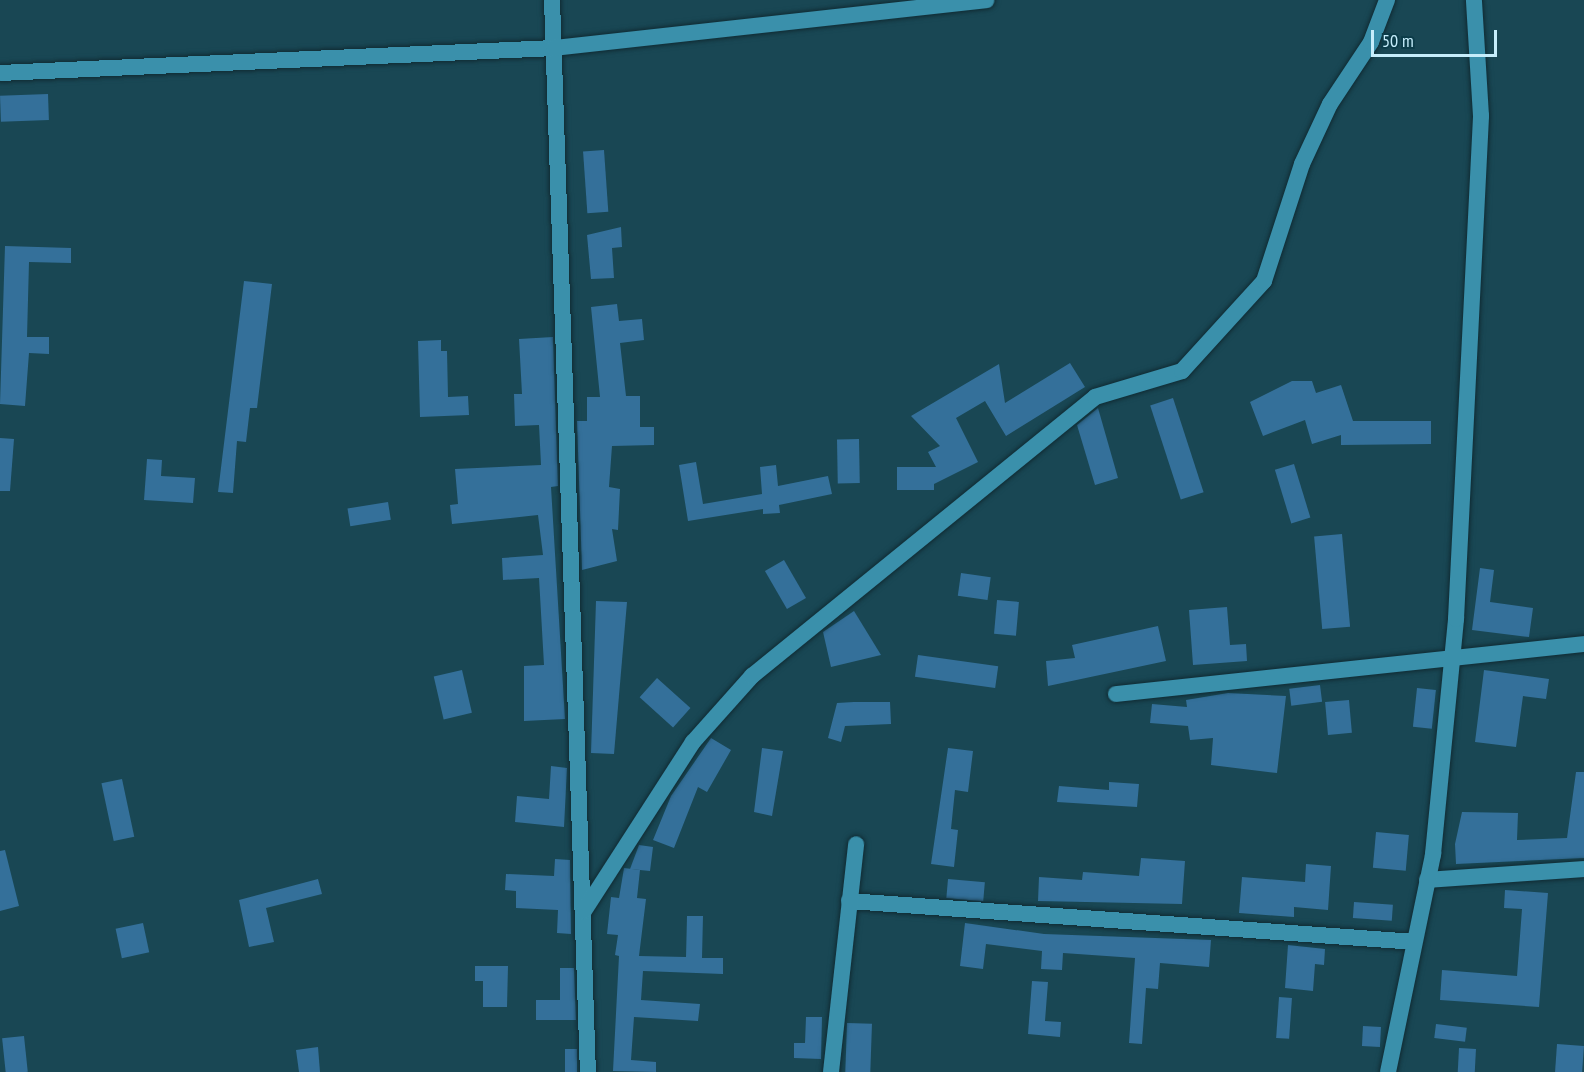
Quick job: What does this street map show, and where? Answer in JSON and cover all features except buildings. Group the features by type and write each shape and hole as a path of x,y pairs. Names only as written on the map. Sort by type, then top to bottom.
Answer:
{"street":[{"path":"552,0 585,910 588,1072"},
{"path":"0,73 554,48 986,0"},
{"path":"585,910 693,742 752,676 1095,398 1182,371 1264,281 1302,164 1330,104 1371,42 1387,0"},
{"path":"1388,1072 1427,880 1453,656 1481,116 1474,0"},
{"path":"1116,694 1453,656 1584,644"},
{"path":"831,1072 856,844"},
{"path":"1427,880 1584,869"},
{"path":"849,901 1414,942"}]}
